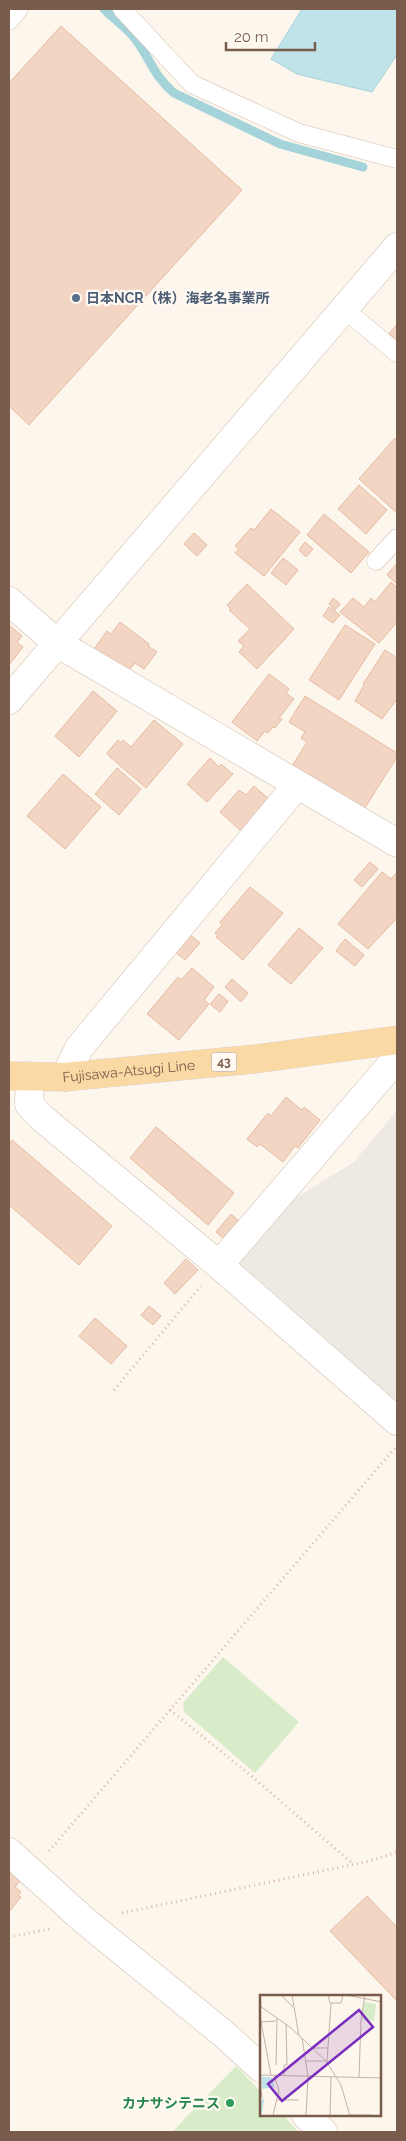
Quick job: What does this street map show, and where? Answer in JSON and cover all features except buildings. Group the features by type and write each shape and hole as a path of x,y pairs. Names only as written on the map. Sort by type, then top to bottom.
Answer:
{"main road":[{"name":"Fujisawa-Atsugi Line","path":"19,1076 65,1077 255,1060 397,1040"}],"street":[{"path":"9,700 397,247"},
{"path":"9,601 57,643 297,786 397,843"},
{"path":"65,1077 79,1048 297,786"},
{"path":"218,1265 397,1058"},
{"path":"19,1076 29,1104 42,1118 218,1265 397,1421"},
{"path":"9,1852 85,1921 232,2041 260,2067"},
{"path":"307,2116 323,2132"}],"lane":[{"path":"9,21 19,9"},
{"path":"122,9 192,84 299,132 397,159"},
{"path":"344,308 397,353"},
{"path":"376,561 397,538"}],"path":[{"path":"114,1390 218,1265"},
{"path":"32,1872 397,1446"},
{"path":"170,1710 255,1779 354,1864"},
{"path":"9,1937 354,1864 397,1852"}],"shaded area":[{"path":"397,1110 397,1408 234,1266 277,1209 354,1162"}],"green space":[{"path":"223,1657 299,1722 255,1773 184,1712 183,1703"},
{"name":"カナサシテニス","path":"236,2066 260,2091 260,2116 284,2116 299,2132 172,2132"}],"water":[{"path":"302,9 397,9 397,55 372,92 297,74 271,59"}],"waterway":[{"path":"104,9 133,36 161,80 174,93 280,144 363,167"}],"place":[{"name":"日本NCR（株）海老名事業所","path":"76,298"},
{"name":"カナサシテニス","path":"230,2103"}]}
